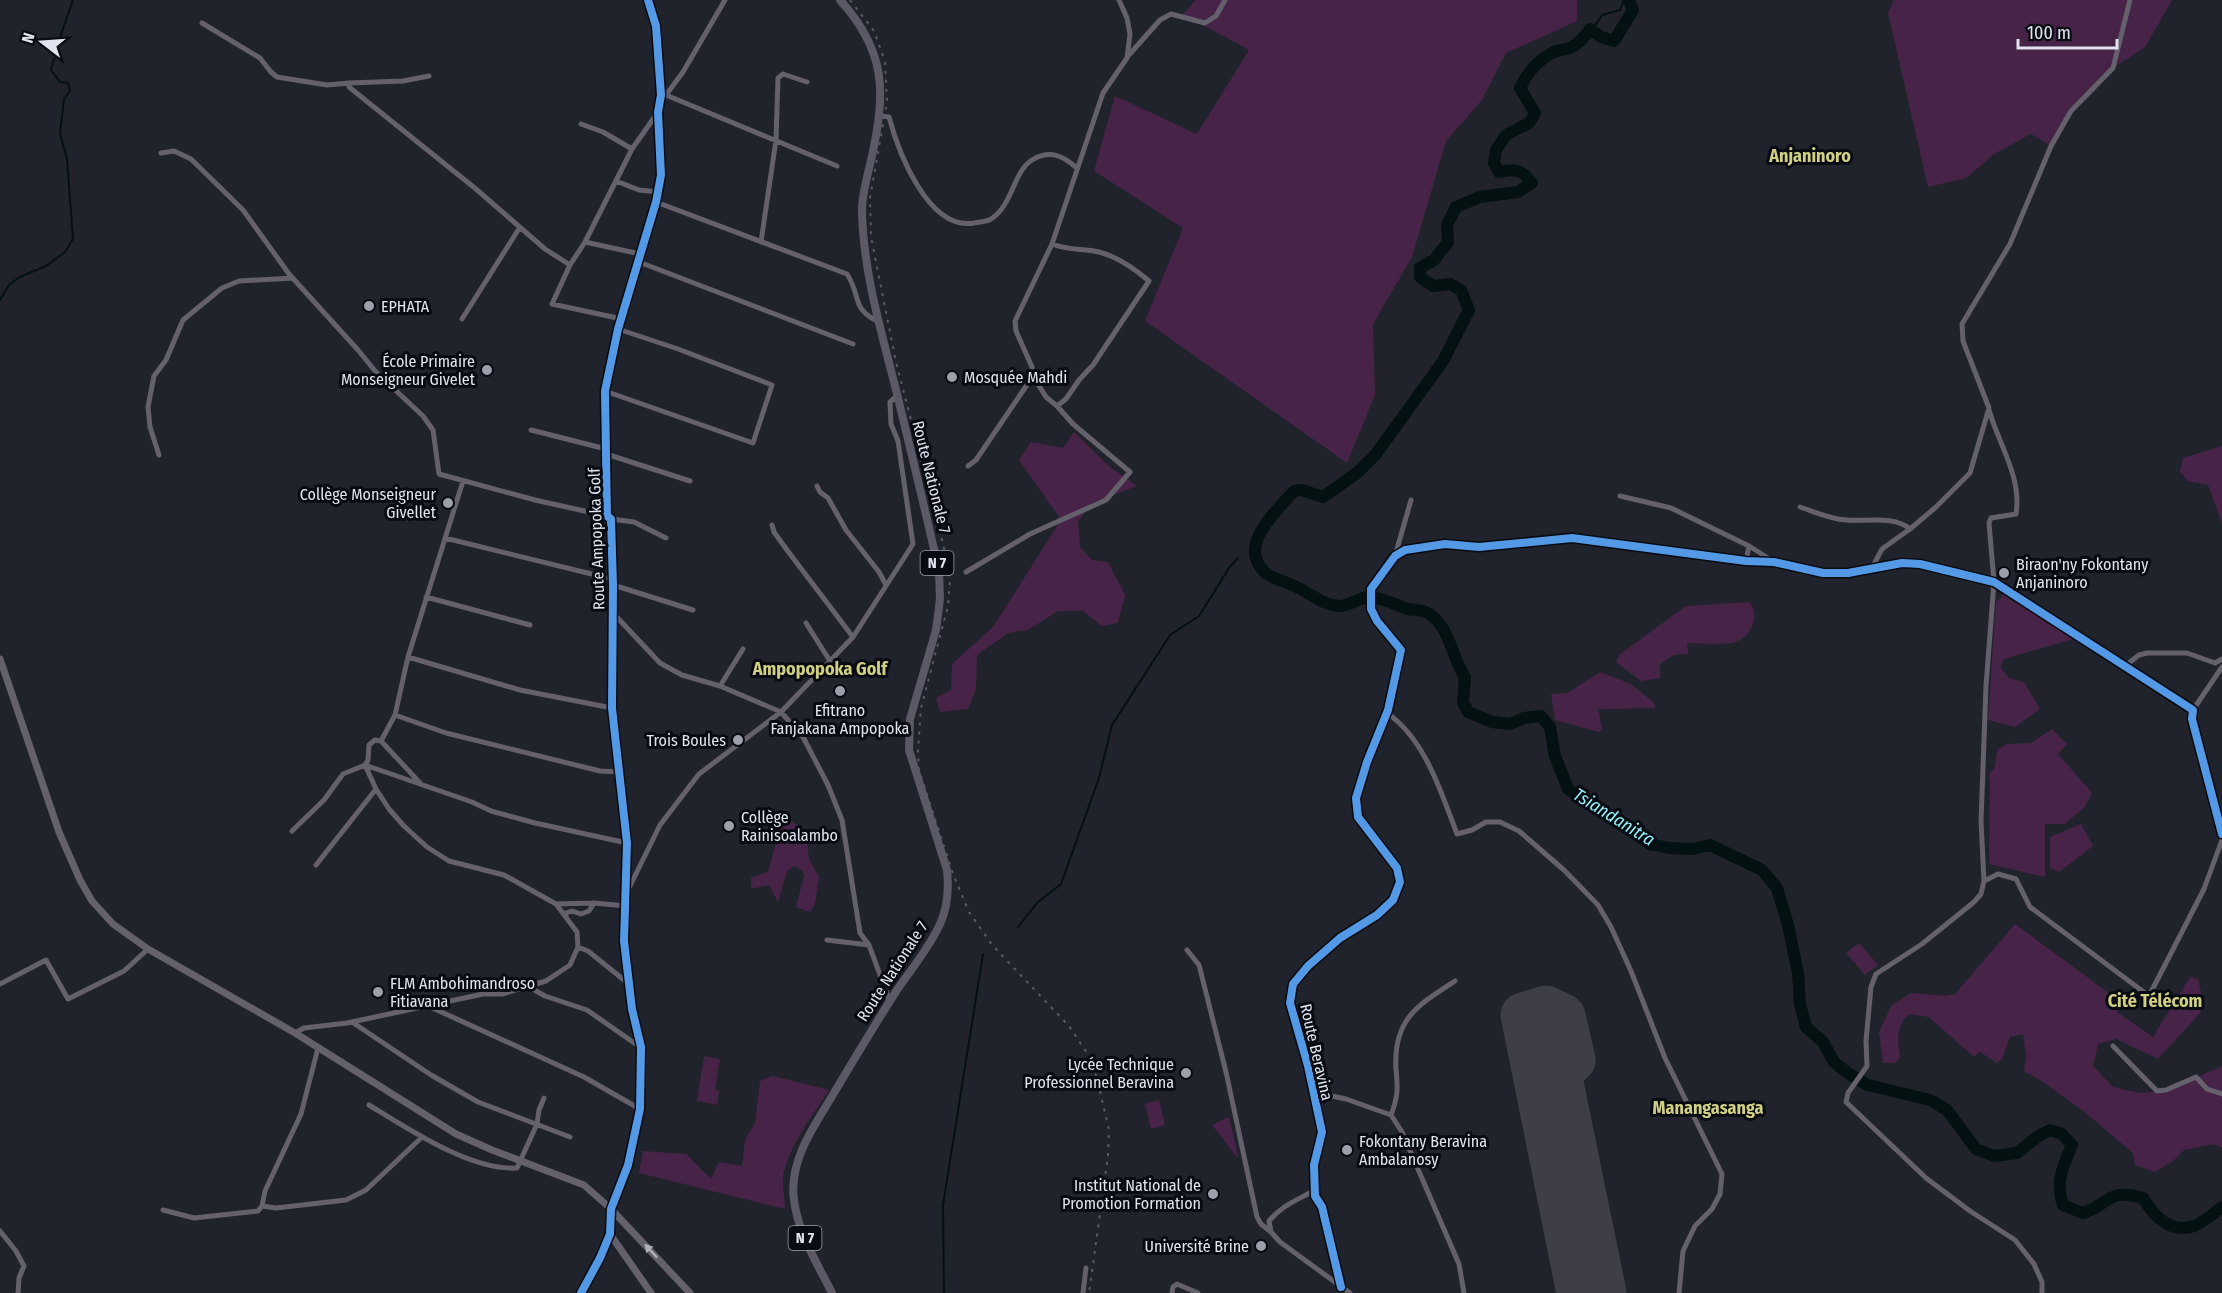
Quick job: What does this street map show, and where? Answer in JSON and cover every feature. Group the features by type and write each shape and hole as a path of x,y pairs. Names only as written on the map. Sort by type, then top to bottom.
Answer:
{"main road":[{"name":"Route Nationale 7","path":"832,1293 802,1234 794,1198 794,1179 803,1145 940,925 949,886 947,870 909,750 910,718 936,630 940,599 939,571 879,322 863,237 862,207 880,116 880,86 877,62 871,44 861,25 840,0"}],"street":[{"name":"Route Ampopoka Golf","path":"626,906 627,843 612,708 613,582 605,391 618,329 659,192 661,175 658,112 664,95 656,26 648,0"},
{"path":"725,0 683,72 664,95 837,166"},
{"path":"1119,0 1127,18 1130,33 1127,58"},
{"path":"966,572 1030,534 1106,500 1130,472 1073,424 1046,397 1033,376 1032,367 1016,331 1015,321 1052,244 1103,93 1127,58 1160,20 1171,14 1205,23 1216,16 1225,0"},
{"path":"2042,1293 2042,1282 2034,1264 2015,1240 1970,1211 1926,1178 1846,1101 1851,1089 1867,1066 1866,1041 1871,987 1876,974 1922,944 1974,902 1982,894 1984,881 1981,810 1986,686 1994,582 1989,523 1991,518 2016,514 2019,498 2013,471 1995,432 1989,408 1963,341 1962,324 2010,244 2051,146 2071,111 2113,68 2130,0"},
{"path":"202,23 260,58 271,72 278,76 327,85 403,81 429,76"},
{"path":"761,242 776,140 778,78 783,74 807,82"},
{"path":"349,83 349,87 545,249 570,265"},
{"path":"622,319 552,304 632,148 658,112"},
{"path":"880,116 889,117 912,179 938,211 951,221 967,225 990,220 1007,204 1016,181 1031,161 1051,153 1065,158 1077,168"},
{"path":"581,124 603,132 632,148"},
{"path":"161,153 174,151 190,159 243,210 293,278 376,372 423,416 433,430 439,474 634,522 666,538"},
{"path":"616,181 639,190 659,192"},
{"path":"656,202 847,274 852,282 859,307 866,316 879,322"},
{"path":"462,319 520,227"},
{"path":"585,242 640,254"},
{"path":"1052,244 1067,249 1100,252 1114,257 1129,265 1149,281 1092,365 1057,406"},
{"path":"639,262 853,344"},
{"path":"159,455 150,427 150,399 154,376 166,360 183,320 222,288 239,281 293,278"},
{"path":"605,391 753,443 772,385 618,329"},
{"path":"968,466 976,460 1033,376"},
{"path":"581,1293 610,1234 611,1209 628,1165 640,1108 641,1047 629,984 624,941 628,889 660,825 684,792 699,774 781,712 830,662 853,637 913,544 898,441 891,424 890,402 897,396"},
{"path":"1872,568 1882,549 1910,529 1970,473 1989,408"},
{"path":"531,430 606,452 690,481"},
{"path":"381,741 395,715 408,657 463,481"},
{"path":"817,486 820,492 828,498 846,530 879,572 886,585"},
{"path":"1620,496 1671,508 1749,546 1774,562"},
{"path":"1395,556 1411,500"},
{"path":"1800,507 1832,518 1903,523 1910,529"},
{"path":"772,525 774,532 787,550 853,637"},
{"path":"445,538 613,582 693,610"},
{"path":"1395,556 1405,550 1445,544 1479,547 1572,538 1746,561 1774,562 1824,573 1848,573 1902,563 1920,564 1994,582 2193,710"},
{"path":"1746,561 1749,546"},
{"name":"Route Beravina","path":"1341,1287 1322,1207 1315,1196 1314,1165 1322,1132 1308,1066 1290,1003 1293,984 1308,966 1340,938 1377,915 1393,900 1400,882 1397,868 1358,817 1356,798 1367,762 1387,713 1401,650 1377,621 1371,609 1371,590 1395,556"},
{"path":"426,597 530,625"},
{"path":"612,612 660,663 682,675 720,686 781,712 809,747 842,820 860,933 869,945 890,1002"},
{"path":"806,623 830,662"},
{"path":"720,686 743,649"},
{"path":"2126,666 2139,655 2147,653 2187,653 2215,663 2222,659"},
{"path":"408,657 520,690 612,708"},
{"path":"0,659 59,832 92,901 113,924 148,949 295,1033 456,1134 584,1185 611,1209 690,1293"},
{"path":"2221,829 2192,719 2193,710 2222,667"},
{"path":"1387,713 1402,723 1423,755 1434,775 1457,834 1472,830 1486,822 1500,822 1519,831 1564,870 1598,906 1611,927 1665,1058 1722,1174 1720,1194 1712,1209 1695,1226 1683,1251 1679,1293"},
{"path":"395,715 446,733 600,771 619,772"},
{"path":"292,831 324,800 342,774 365,765 368,760 369,745 375,740 381,741 422,784"},
{"path":"295,1033 304,1028 352,1022 483,993 502,994 529,987 546,981 570,965 578,947 577,933 556,904 504,875 449,861 427,847 404,826 376,789 365,765"},
{"path":"365,765 472,802 491,812 627,843"},
{"path":"316,865 376,789"},
{"path":"1984,881 1998,874 2016,879 2030,906 2149,996 2204,889 2222,840"},
{"path":"556,904 594,903 626,906"},
{"path":"566,917 566,913 572,911 581,914 589,911 594,903"},
{"path":"827,940 869,945"},
{"path":"578,947 588,951 629,984"},
{"path":"0,984 46,960 68,999 124,971 148,949"},
{"path":"1187,950 1199,965 1226,1072 1257,1217 1280,1242 1350,1293"},
{"path":"1391,1115 1398,1098 1396,1046 1403,1028 1417,1006 1455,981"},
{"path":"529,987 545,996 587,1010 641,1047"},
{"path":"426,1005 584,1077 640,1108"},
{"path":"352,1022 431,1075 478,1102 570,1137"},
{"path":"2113,1046 2157,1091 2166,1090 2196,1077 2207,1089 2222,1094"},
{"path":"163,1210 194,1218 258,1211 301,1114 318,1048"},
{"path":"1313,1092 1346,1099 1391,1115 1402,1132 1459,1264 1464,1293"},
{"path":"369,1105 422,1137 481,1163 504,1169 517,1168 537,1124 544,1098"},
{"path":"262,1206 276,1209 346,1200 366,1190 422,1137"},
{"path":"1270,1232 1269,1221 1276,1213 1284,1206 1316,1190"},
{"path":"0,1231 16,1251 24,1266 19,1278 18,1293"},
{"path":"610,1234 651,1293"},
{"path":"1083,1293 1086,1268"},
{"path":"1172,1293 1173,1287 1177,1284 1198,1293"}],"shaded area":[{"path":"1196,0 1577,0 1577,21 1506,53 1482,100 1446,141 1412,257 1373,324 1375,395 1347,463 1145,321 1183,228 1094,171 1115,96 1197,134 1249,50 1183,14"},
{"path":"1894,0 2172,0 2145,47 2113,68 2071,111 2051,146 2031,134 1994,154 1966,178 1928,187 1888,13"},
{"path":"1074,432 1109,466 1137,486 1094,502 1078,521 1080,547 1092,560 1108,562 1125,595 1118,623 1102,626 1083,611 1058,611 1028,630 1008,633 977,655 976,689 968,709 940,712 936,698 951,690 952,664 993,627 1061,520 1019,460 1031,442 1063,448"},
{"path":"2222,446 2222,523 2208,485 2188,481 2180,472 2183,458"},
{"path":"2003,592 2077,638 2004,659 2000,667 2009,678 2024,682 2040,709 2015,727 1988,720 1996,601 2001,598"},
{"path":"1750,602 1753,608 1753,621 1743,638 1726,644 1687,643 1688,654 1674,655 1660,664 1660,678 1641,681 1616,662 1619,655 1686,606"},
{"path":"1600,672 1631,684 1655,704 1654,708 1598,709 1602,729 1599,732 1555,720 1551,694 1567,693"},
{"path":"2052,729 2067,744 2058,754 2092,793 2085,807 2065,824 2045,824 2045,877 1989,864 1990,772 1994,769 1998,749 2007,744 2031,743"},
{"path":"782,820 791,821 806,832 809,859 819,877 815,904 810,912 796,907 804,876 802,870 794,866 787,871 778,902 769,885 751,889 751,878 768,872"},
{"path":"2081,824 2093,846 2059,872 2050,868 2050,837"},
{"path":"2015,924 2121,1002 2117,1012 2153,1037 2190,977 2198,979 2202,997 2200,1013 2158,1059 2116,1039 2098,1044 2093,1066 2113,1087 2140,1093 2166,1090 2222,1066 2222,1148 2214,1144 2184,1150 2173,1161 2155,1172 2135,1165 2133,1153 2082,1110 2037,1078 2024,1072 2026,1056 2023,1034 2010,1037 2002,1059 1997,1063 1980,1052 1974,1057 1929,1017 1909,1014 1898,1034 1900,1057 1895,1063 1883,1063 1879,1032 1891,1006 1911,993 1945,996 1955,994"},
{"path":"1859,943 1878,965 1865,975 1846,953"},
{"path":"704,1056 720,1059 715,1090 719,1091 717,1105 697,1101"},
{"path":"773,1076 829,1090 790,1154 783,1176 785,1209 639,1173 643,1151 686,1154 711,1179 719,1162 742,1166 745,1140 755,1123 760,1081"},
{"path":"1159,1100 1165,1125 1151,1129 1145,1104"},
{"path":"1229,1117 1238,1156 1237,1157 1212,1125"}],"waterway":[{"path":"0,300 9,285 20,277 46,266 65,252 73,239 67,159 60,134 64,99 70,91 68,83 60,82 51,70 58,54 58,43 73,0"},
{"path":"1590,29 1602,15 1620,10 1624,0"},
{"name":"Tsiandanitra","path":"1629,0 1633,10 1614,41 1601,37 1590,29 1570,48 1554,52 1542,60 1526,77 1520,88 1535,113 1529,123 1506,135 1496,150 1494,163 1499,172 1518,171 1532,183 1518,192 1480,197 1456,207 1447,225 1448,242 1434,260 1420,268 1420,277 1433,286 1450,284 1461,290 1469,310 1443,361 1376,454 1357,473 1323,497 1302,490 1294,491 1261,531 1256,542 1255,553 1258,564 1270,576 1332,605 1342,606 1373,597 1408,609 1426,612 1440,624 1465,677 1463,702 1468,712 1492,722 1510,724 1524,718 1541,716 1550,727 1555,756 1568,789 1652,845 1650,844 1669,848 1693,849 1710,845 1762,870 1777,888 1788,925 1798,973 1800,1004 1806,1027 1823,1042 1834,1062 1849,1074 1868,1085 1930,1100 1947,1110 1976,1149 1994,1156 2017,1153 2050,1130 2062,1134 2072,1145 2061,1175 2060,1189 2063,1205 2083,1213 2110,1198 2131,1195 2143,1198 2164,1222 2177,1228 2185,1228 2201,1223 2222,1207"},
{"path":"1018,927 1037,903 1061,884 1099,778 1112,725 1170,635 1199,616 1229,568 1238,558"},
{"path":"944,1293 943,1205 983,954"}],"runway":[{"path":"1579,1293 1523,1015 1546,1008 1563,1016 1573,1060 1559,1073 1604,1293"}],"railway":[{"path":"850,0 874,31 885,61 887,102 870,198 871,237 896,362 946,556 950,580 948,606 921,708 919,770 953,874 969,912 993,946 1069,1026 1087,1053 1097,1078 1109,1130 1108,1156 1089,1293"}],"cycle path":[{"path":"581,1293 610,1234 611,1209 628,1165 640,1109 641,1047 632,1009 624,941 627,843 612,708 613,585 611,519 607,516 605,391 618,329 656,202 661,175 658,112 661,95 656,26 648,0"},
{"path":"1341,1287 1322,1207 1315,1196 1314,1165 1322,1132 1308,1066 1290,1003 1293,984 1308,966 1340,938 1377,915 1393,900 1400,882 1397,868 1358,817 1356,798 1367,762 1388,710 1401,650 1377,621 1371,609 1371,589 1395,556 1405,550 1445,544 1479,547 1572,538 1746,561 1774,562 1823,573 1848,573 1902,563 1920,564 1994,582 2193,710 2192,719 2222,834"}],"place":[{"name":"EPHATA","path":"369,306"},
{"name":"École Primaire Monseigneur Givelet","path":"487,370"},
{"name":"Mosquée Mahdi","path":"952,377"},
{"name":"Collège Monseigneur Givellet","path":"448,503"},
{"name":"Biraon'ny Fokontany Anjaninoro","path":"2004,573"},
{"name":"Efitrano Fanjakana Ampopoka","path":"840,691"},
{"name":"Trois Boules","path":"738,740"},
{"name":"Collège Rainisoalambo","path":"729,826"},
{"name":"FLM Ambohimandroso Fitiavana","path":"378,992"},
{"name":"Lycée Technique Professionnel Beravina","path":"1186,1073"},
{"name":"Fokontany Beravina Ambalanosy","path":"1347,1150"},
{"name":"Institut National de Promotion Formation","path":"1213,1194"},
{"name":"Université Brine","path":"1261,1246"}],"district":[{"name":"Anjaninoro","path":"1810,156"},
{"name":"Ampopopoka Golf","path":"820,669"},
{"name":"Cité Télécom","path":"2155,1001"},
{"name":"Manangasanga","path":"1708,1108"}]}
